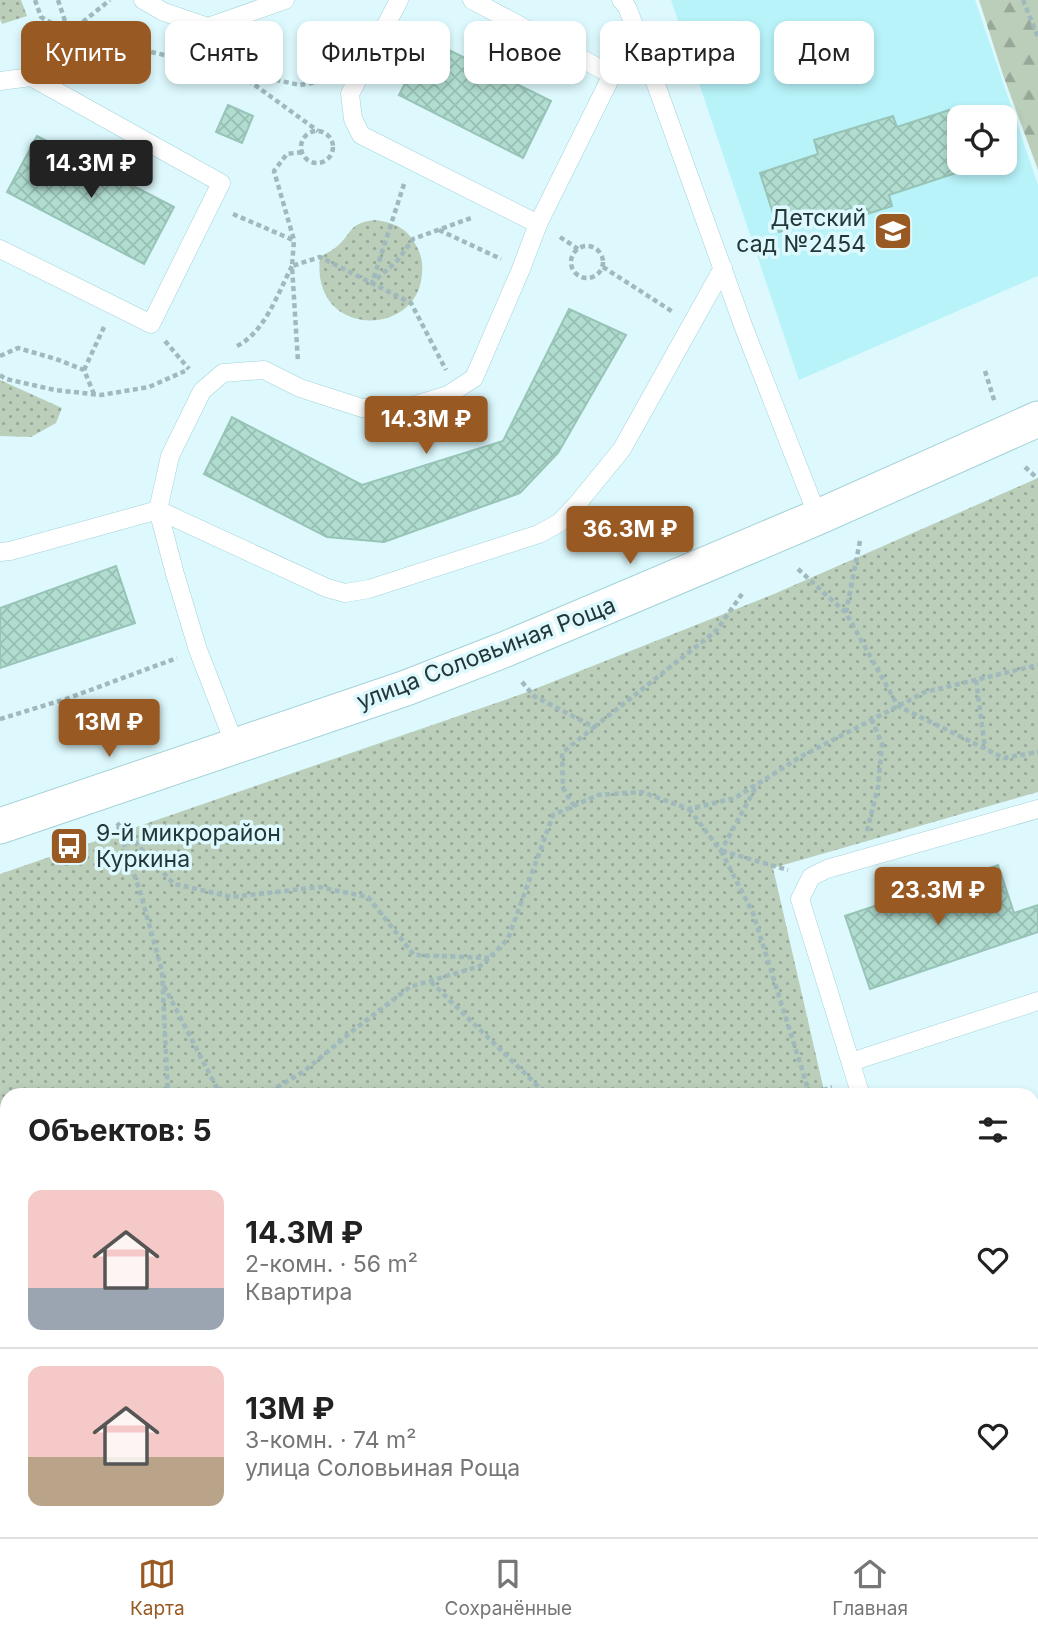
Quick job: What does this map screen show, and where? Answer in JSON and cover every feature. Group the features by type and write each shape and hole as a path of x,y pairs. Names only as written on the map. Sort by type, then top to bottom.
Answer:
{"street":[{"name":"улица Соловьиная Роща","path":"0,826 406,688 506,649 818,517 1038,419"}],"lane":[{"path":"143,0 164,12 208,27 285,0"},
{"path":"388,21 399,0"},
{"path":"472,0 600,69"},
{"path":"621,0 632,21"},
{"path":"0,81 21,78"},
{"path":"0,249 151,324 221,183 42,84"},
{"path":"355,84 350,94 353,119 361,135 538,224"},
{"path":"235,746 198,650 159,510 170,456 202,391 223,373 264,370 300,388 362,408 408,407 448,395 474,378 538,224 608,84"},
{"path":"656,84 744,328 818,517"},
{"path":"0,552 159,510 327,588 345,593 369,589 539,534 559,523 622,449 723,268"},
{"path":"859,1088 800,899 811,877 827,869 1038,809"},
{"path":"851,1062 1038,1001"}],"path":[{"path":"35,0 41,17 48,21"},
{"path":"58,0 65,21"},
{"path":"84,21 110,0"},
{"path":"1023,0 1038,37"},
{"path":"283,81 306,84"},
{"path":"254,84 318,131 327,134 333,143 332,152 327,161 317,163 308,160 302,152 302,142 308,134 318,131"},
{"path":"300,388 292,266 293,240 274,171 287,154 302,152"},
{"path":"372,283 411,159"},
{"path":"211,204 293,240"},
{"path":"372,283 397,261 412,239 504,207"},
{"path":"438,230 521,269"},
{"path":"587,246 597,249 603,257 603,267 597,276 587,278 578,275 572,267 572,257 578,249 587,246"},
{"path":"234,347 246,341 266,317 292,266 320,257 411,303 456,390"},
{"path":"603,267 692,324"},
{"path":"84,370 114,306"},
{"path":"151,324 188,369 202,391"},
{"path":"0,356 18,348 57,359 84,370 94,394"},
{"path":"0,375 6,379 55,390 101,395 149,387 200,363"},
{"path":"1026,467 1038,479"},
{"path":"846,613 860,541"},
{"path":"798,569 846,613 898,706 1004,758 1038,752"},
{"path":"574,806 563,788 562,753 716,631 742,594"},
{"path":"0,719 66,699 198,650"},
{"path":"689,809 735,798 802,756 925,692 1038,665"},
{"path":"976,680 985,748"},
{"path":"522,682 534,696 594,727"},
{"path":"861,859 878,787 882,744 872,720"},
{"path":"721,850 757,784"},
{"path":"276,1088 303,1072 410,987 480,966 489,958 508,939 553,815 597,795 642,792 689,809 721,850 753,913 808,1088"},
{"path":"168,1088 162,971 117,823 174,884 232,897 319,887 368,897 414,955 489,958"},
{"path":"721,850 811,877"},
{"path":"430,981 540,1088"},
{"path":"162,982 217,1088"}],"shaded area":[{"name":"Детский сад №2454","path":"671,0 975,0 1011,105 947,105 947,175 1017,175 1017,123 1038,185 1038,276 799,380 699,84 760,84 760,21 678,21"}],"green space":[{"path":"0,0 21,0 27,16 2,24"},
{"path":"979,0 1038,0 1038,170 1017,113 1017,105 1014,105"},
{"path":"375,220 395,225 410,236 421,257 421,281 415,297 404,309 391,317 359,319 344,314 332,304 323,289 320,257 341,243 355,226"},
{"path":"0,380 62,408 56,423 31,437 0,436"},
{"path":"1038,478 1038,792 773,868 823,1088 0,1088 0,874 522,694 774,594"}],"building":[{"path":"450,50 464,58 464,84 517,84 551,101 523,158 399,95 404,84 450,84"},
{"path":"228,105 253,116 242,143 216,132"},
{"path":"947,111 947,175 950,175 889,195 892,206 867,214 863,204 779,232 760,173 818,154 814,140 893,116 897,127"},
{"path":"37,136 174,207 144,264 7,192"},
{"path":"569,309 626,335 558,453 520,493 384,542 327,537 204,474 232,417 362,485 503,441"},
{"path":"116,566 135,623 0,668 0,608"},
{"path":"998,865 1014,913 1038,905 1038,932 870,989 845,916"}],"place":[{"name":"Детский сад №2454","path":"893,231"},
{"name":"9-й микрорайон Куркина","path":"69,846"}]}
